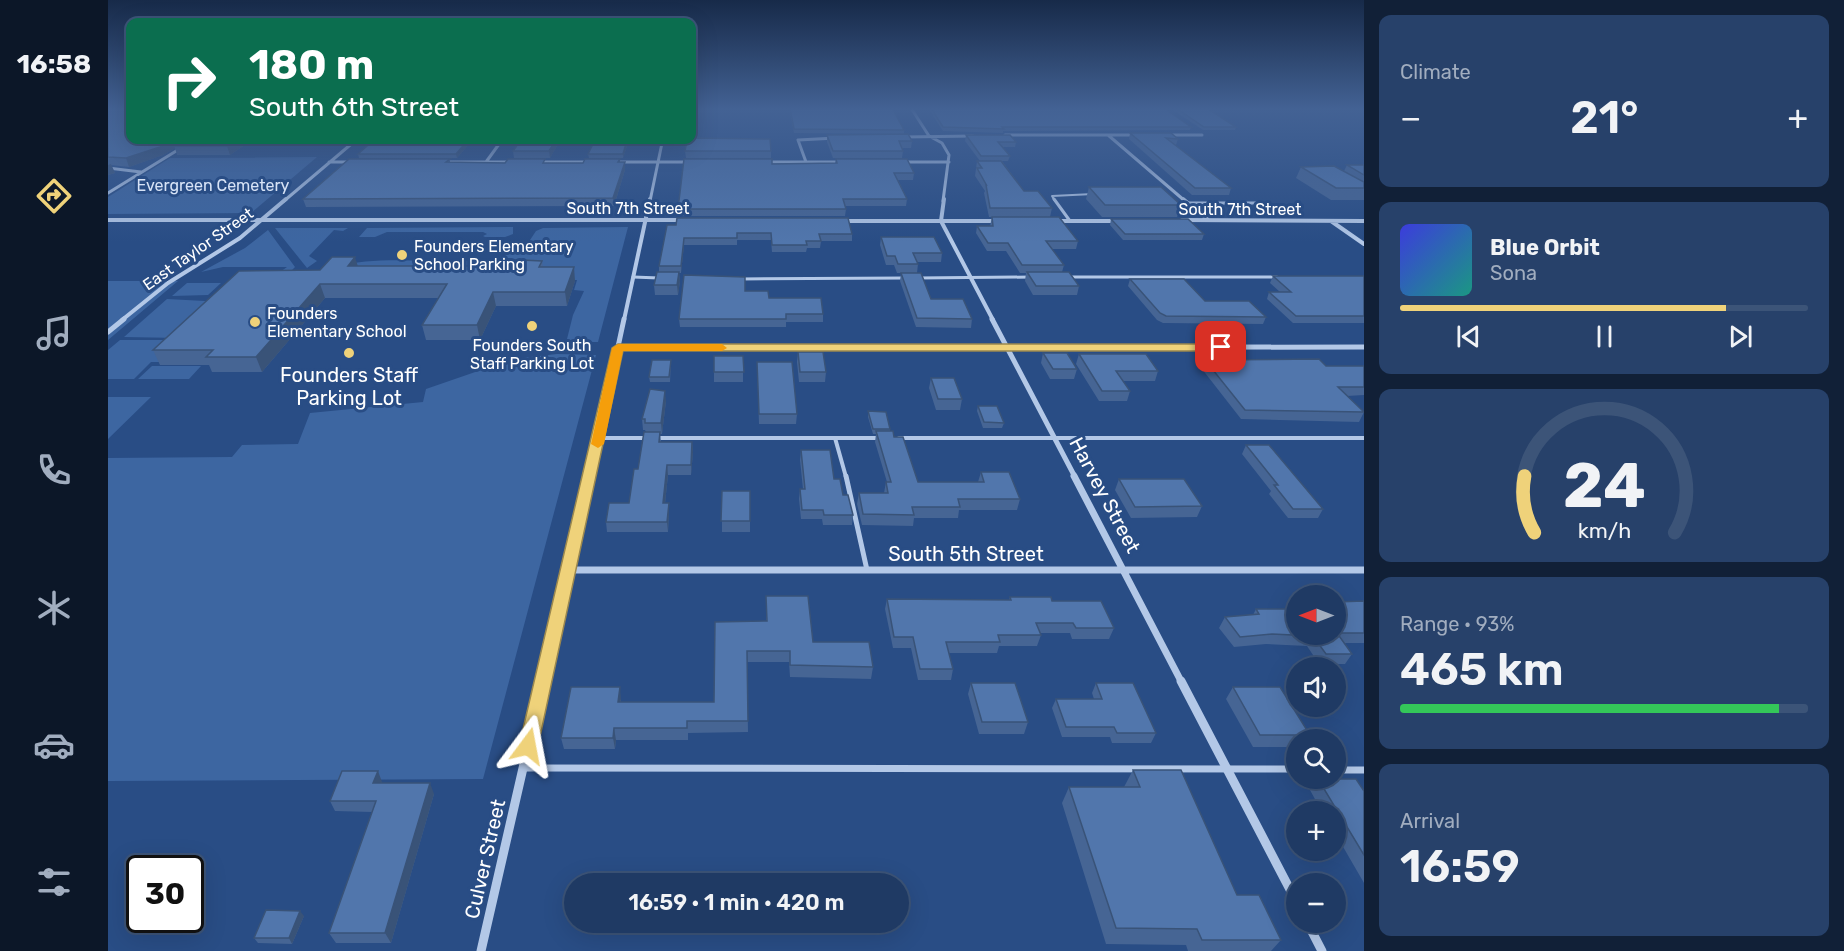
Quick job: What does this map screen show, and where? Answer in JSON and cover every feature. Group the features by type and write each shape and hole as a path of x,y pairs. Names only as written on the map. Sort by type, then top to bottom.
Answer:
{"street":[{"path":"108,193 174,152"},
{"name":"East Taylor Street","path":"108,332 168,283 240,238 341,152"},
{"path":"486,162 493,152"},
{"name":"Culver Street","path":"481,951 599,438 660,152"},
{"path":"802,152 806,162"},
{"path":"941,221 949,162 947,152"},
{"path":"1128,152 1209,220"},
{"path":"329,162 363,162"},
{"path":"441,162 519,162"},
{"path":"530,162 595,162"},
{"path":"606,162 691,162"},
{"path":"760,162 854,162"},
{"path":"902,162 949,162"},
{"path":"108,168 142,172"},
{"name":"South 7th Street","path":"108,220 693,220"},
{"name":"South 7th Street","path":"1174,220 1364,221"},
{"path":"835,221 1000,221"},
{"name":"Harvey Street","path":"941,221 1286,882"},
{"path":"1047,221 1128,221"},
{"path":"1330,221 1364,244"},
{"path":"618,348 1364,347"},
{"name":"South 5th Street","path":"568,570 1364,570"},
{"path":"1313,933 1322,951"}],"lane":[{"path":"1071,221 1052,196 1100,194"},
{"path":"1188,203 1260,203"},
{"path":"633,277 667,278"},
{"path":"734,279 1036,277"},
{"path":"1058,277 1287,277"},
{"path":"599,438 883,438"},
{"path":"835,438 854,505 867,570"},
{"path":"894,438 1364,438"},
{"path":"523,768 808,766 1286,769"},
{"path":"1346,770 1364,770"}],"green space":[{"name":"Evergreen Cemetery","path":"317,157 251,213 108,214 108,197 170,158"},
{"path":"513,227 513,234 505,237 485,237 483,236 487,234 483,232 387,232 375,237 359,237 367,228"},
{"path":"628,227 598,342 574,342 567,339 573,315 584,291 574,290 577,280 544,278 528,274 500,257 526,246 536,231 543,228"},
{"path":"275,228 348,228 343,231 334,230 309,256 317,261 307,268"},
{"path":"268,230 295,267 290,272 280,272 287,267 223,267 201,272 245,248"},
{"path":"496,258 516,273 335,267 375,261 456,261"},
{"path":"108,281 178,281 108,340"},
{"path":"187,283 221,283 208,295 172,296"},
{"path":"167,299 224,302 180,338 124,337"},
{"path":"120,340 186,340 162,362 151,362 134,379 108,379 108,350"},
{"path":"557,354 596,355 483,779 108,781 108,458 232,457 242,445 298,444 310,413 423,402 426,389 513,359"},
{"path":"152,366 201,366 189,379 138,379"},
{"path":"108,397 151,397 108,439"}],"building":[{"path":"108,152 143,152 126,158 108,157"},
{"path":"360,152 457,152 456,154 358,154"},
{"path":"589,152 623,152 623,154 588,154"},
{"path":"978,152 1007,152 1010,156 981,156"},
{"path":"1153,152 1185,152 1231,188 1195,188"},
{"path":"349,159 450,159 446,162 505,163 508,159 545,159 543,163 583,163 585,159 620,159 618,162 625,162 613,198 303,199"},
{"path":"684,159 772,159 772,164 837,163 836,159 907,159 914,173 894,173 907,199 843,199 846,209 678,209"},
{"path":"977,161 1001,161 1024,191 1038,191 1052,208 990,208 987,186 977,168 982,168"},
{"path":"1347,165 1364,165 1364,175"},
{"path":"1334,166 1364,182 1364,188 1336,188 1301,167"},
{"path":"1089,187 1161,187 1181,205 1105,205"},
{"path":"992,217 1059,217 1078,241 1046,241 1064,265 1022,265 1008,243 988,243 977,226 993,226"},
{"path":"677,218 848,218 852,234 819,234 821,241 806,241 807,245 772,245 771,233 737,233 737,238 684,238 681,266 659,266 667,225 676,225"},
{"path":"1111,219 1188,219 1204,234 1125,234"},
{"path":"881,237 934,237 942,253 913,253 918,264 898,264 895,256 887,256"},
{"path":"332,257 355,257 348,266 484,266 488,260 521,260 542,261 539,267 574,267 565,292 493,292 477,325 422,325 447,284 320,284 256,357 206,357 213,350 153,350 239,271 320,270"},
{"path":"657,272 679,272 677,285 654,285"},
{"path":"1027,272 1069,272 1079,286 1036,286"},
{"path":"901,273 921,273 931,299 963,299 972,319 917,318"},
{"path":"684,275 745,277 745,291 768,291 769,298 821,298 823,314 786,314 786,319 679,319"},
{"path":"1273,276 1364,276 1364,316 1296,316 1269,292 1291,292"},
{"path":"1130,279 1184,279 1205,301 1249,301 1266,317 1166,316 1160,313"},
{"path":"798,352 823,352 826,372 800,372"},
{"path":"1043,353 1067,353 1077,369 1053,369"},
{"path":"1079,354 1146,354 1158,371 1116,371 1130,391 1102,391"},
{"path":"714,356 743,356 744,372 714,372"},
{"path":"1319,359 1326,366 1364,366 1364,387 1338,387 1364,412 1245,410 1205,360"},
{"path":"652,360 671,360 669,377 649,377"},
{"path":"757,362 792,362 797,414 759,414"},
{"path":"931,378 954,378 962,399 938,399"},
{"path":"650,389 665,391 661,423 645,423 645,419 642,419"},
{"path":"978,406 997,406 1004,423 984,422"},
{"path":"868,411 886,412 890,429 873,429"},
{"path":"876,431 893,431 894,437 903,437 918,482 984,482 981,472 1009,472 1020,499 958,499 960,507 912,507 914,515 863,514 859,493 888,493 886,482 891,482"},
{"path":"644,432 660,432 659,442 692,442 691,465 667,465 663,503 669,503 667,522 606,522 609,503 629,503 634,469 638,469"},
{"path":"1246,445 1269,445 1323,509 1293,509 1274,485 1278,485"},
{"path":"801,450 830,450 834,479 840,479 843,495 848,495 853,515 824,515 823,510 802,510 800,489 805,489"},
{"path":"1119,479 1184,479 1202,506 1135,507"},
{"path":"722,491 750,491 750,521 721,521"},
{"path":"766,596 808,596 813,642 869,642 873,667 790,665 790,651 747,651 748,721 687,721 687,728 614,728 613,738 561,738 571,687 620,687 618,702 714,702 715,622 767,621"},
{"path":"1010,597 1051,597 1052,601 1101,601 1114,628 1076,628 1073,623 1036,623 1041,635 998,635 1000,642 946,642 953,669 920,669 913,637 894,637 887,599 1011,600"},
{"path":"1364,601 1364,633 1346,633 1346,602"},
{"path":"1256,609 1286,609 1286,635 1240,637 1225,617 1259,614"},
{"path":"1320,645 1346,645 1352,654 1326,654"},
{"path":"971,683 1015,683 1028,722 982,722"},
{"path":"1096,683 1133,683 1156,733 1117,733 1114,727 1066,727 1056,699 1102,699"},
{"path":"1233,687 1280,687 1286,697 1286,717 1299,717 1306,729 1286,729 1286,735 1260,735"},
{"path":"1133,770 1181,770 1237,895 1259,895 1281,940 1202,940 1197,929 1116,928 1069,787 1140,787"},
{"path":"342,771 378,771 373,783 430,783 385,933 329,933 376,801 330,801"},
{"path":"1346,779 1356,779 1364,791 1364,855 1346,825 1346,801 1331,801 1324,789 1346,789"},
{"path":"266,910 300,911 289,938 254,938"}],"slow traffic":[{"path":"598,444 618,348 722,348"}],"place":[{"name":"Founders Elementary School Parking","path":"402,255"},
{"name":"Founders Elementary School","path":"255,322"},
{"name":"Founders South Staff Parking Lot","path":"532,326"},
{"name":"Founders Staff Parking Lot","path":"349,353"}],"route":[{"path":"528,746 618,348 1221,347"}]}
